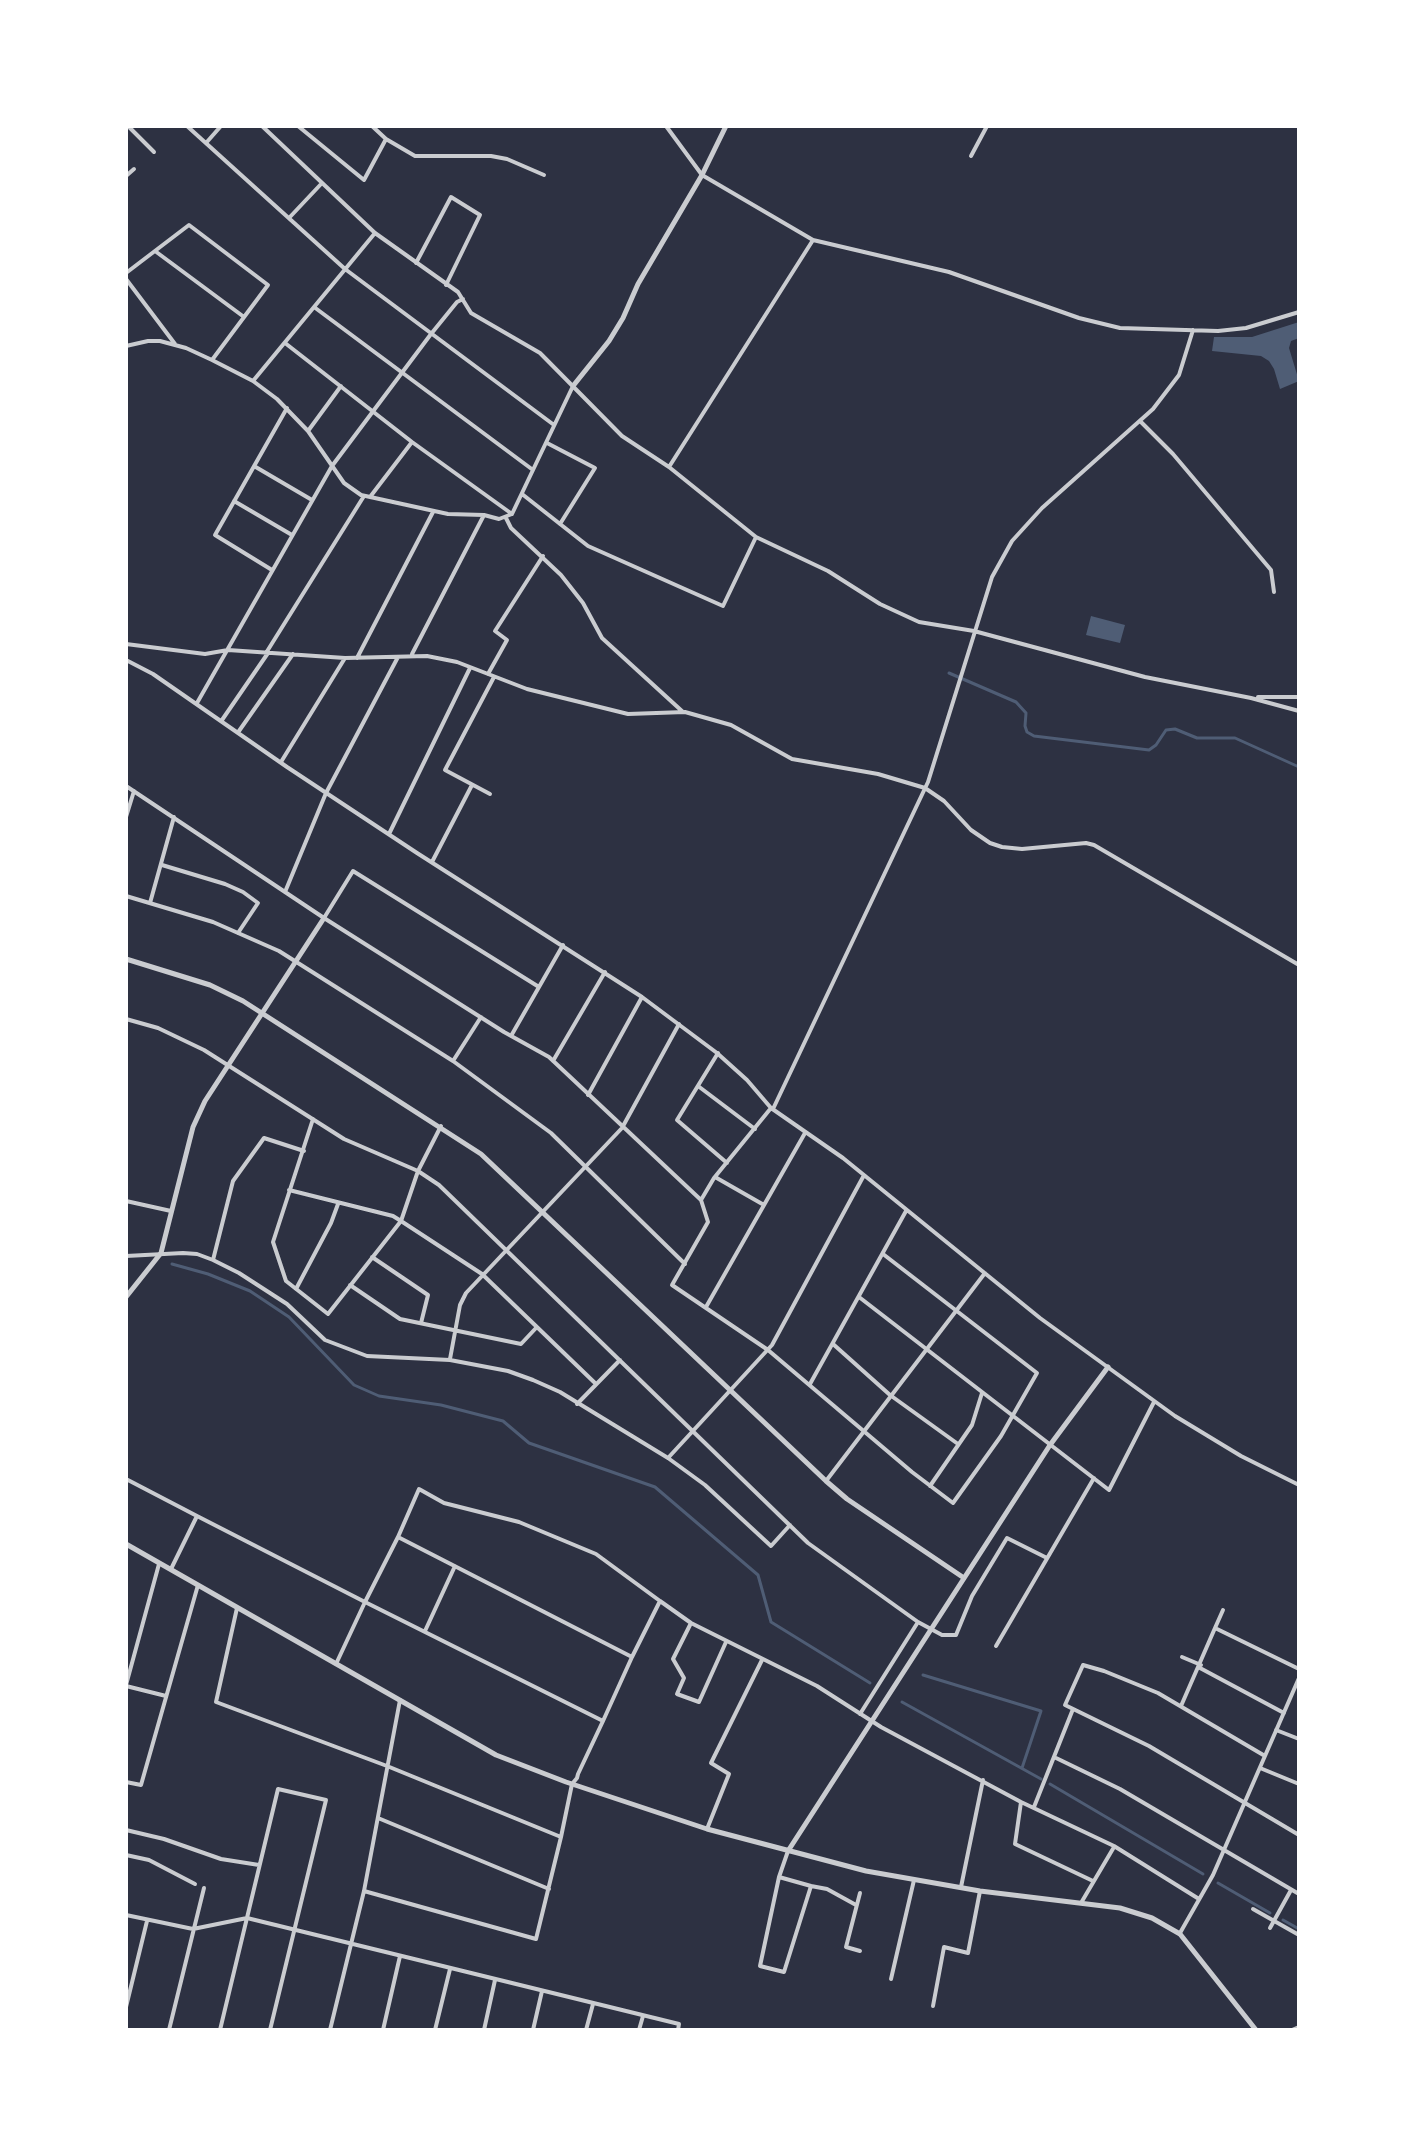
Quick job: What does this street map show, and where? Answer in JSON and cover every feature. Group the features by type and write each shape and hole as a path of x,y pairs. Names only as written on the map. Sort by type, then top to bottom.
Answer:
{"street":[{"path":"128,126 154,152"},
{"path":"187,126 345,269 554,425"},
{"path":"206,143 221,126"},
{"path":"262,126 270,128 375,233 463,299 471,313 540,353 622,436 669,467 756,537 828,571 898,613 919,622 974,631 1145,677 1299,711"},
{"path":"298,126 364,180 386,139"},
{"path":"372,126 386,139 415,156 491,156 507,159 544,175"},
{"path":"666,126 702,175 813,240 949,272 1120,328 1218,331 1246,328 1299,312"},
{"path":"126,353 129,346 148,341 175,344 253,381 287,408 308,431 344,483 367,497 448,514 506,518 512,514 573,386 609,341 726,126"},
{"path":"971,156 987,126"},
{"path":"126,176 134,169"},
{"path":"289,218 322,183"},
{"path":"416,263 451,197 480,215 446,285"},
{"path":"175,344 126,276 189,225 268,285 212,360"},
{"path":"253,381 375,233"},
{"path":"669,467 813,240"},
{"path":"155,251 244,317"},
{"path":"196,703 332,466 431,334 457,302 463,299"},
{"path":"314,307 533,470"},
{"path":"701,1200 715,1177 772,1109 925,788 992,577 1012,541 1042,508 1141,422 1179,375 1193,330"},
{"path":"285,343 412,442 512,514"},
{"path":"308,431 341,386"},
{"path":"272,570 215,535 287,408"},
{"path":"1141,422 1173,454 1271,570 1274,592"},
{"path":"222,720 367,497 412,442"},
{"path":"547,443 595,468 560,524"},
{"path":"254,466 312,500"},
{"path":"522,494 588,546 723,606 756,537"},
{"path":"234,501 292,535"},
{"path":"357,658 434,511"},
{"path":"412,654 484,515"},
{"path":"506,518 511,528 543,556 583,603 602,638 683,712"},
{"path":"488,674 507,640 495,631 543,556"},
{"path":"126,644 205,654 228,650 345,658 412,654 442,658 527,689 628,714 683,712 731,725 792,759 878,774 925,788 990,843 1022,849 1075,843 1094,845 1299,965"},
{"path":"239,732 293,654"},
{"path":"285,892 326,793 398,657"},
{"path":"281,763 345,658"},
{"path":"126,660 642,997 718,1053 772,1109 843,1158 1040,1318 1154,1402 1241,1456 1299,1485"},
{"path":"389,834 470,668"},
{"path":"490,794 445,770 494,677"},
{"path":"1251,698 1299,697"},
{"path":"432,862 472,785"},
{"path":"126,786 324,918 553,1061 701,1200 708,1222 672,1285 768,1350 953,1503 1001,1436 1037,1373 883,1254"},
{"path":"126,817 134,791"},
{"path":"150,903 174,817"},
{"path":"162,865 225,884 258,903 238,933"},
{"path":"126,1297 129,1287 161,1253 193,1127 205,1101 353,871 539,987"},
{"path":"126,896 213,922 279,951 453,1061 551,1133 685,1264"},
{"path":"511,1036 563,945"},
{"path":"126,959 210,985 261,1012 481,1154 543,1209 826,1481 847,1499 964,1578"},
{"path":"553,1061 605,972"},
{"path":"588,1095 642,997"},
{"path":"453,1061 481,1017"},
{"path":"126,1019 158,1028 204,1050 344,1139 418,1171 439,1185 808,1543 918,1622 942,1635 956,1635 972,1596 1007,1538 1047,1558"},
{"path":"450,1360 460,1305 466,1293 622,1128 679,1024"},
{"path":"718,1053 677,1120 727,1163"},
{"path":"698,1086 755,1129"},
{"path":"313,1119 273,1242 286,1281 328,1314 401,1221 418,1171 441,1126"},
{"path":"706,1307 805,1133"},
{"path":"213,1260 233,1181 264,1138 304,1151"},
{"path":"715,1177 764,1205"},
{"path":"668,1458 768,1350 863,1177"},
{"path":"289,1190 393,1216 401,1221 482,1274 596,1384"},
{"path":"126,1201 171,1211"},
{"path":"296,1289 338,1204"},
{"path":"810,1384 906,1211"},
{"path":"126,1256 197,1254 213,1260 287,1304 325,1340 367,1356 450,1360 520,1375 560,1392 668,1458 705,1485 771,1546 790,1525"},
{"path":"372,1257 428,1295 421,1323"},
{"path":"826,1481 985,1273"},
{"path":"350,1285 400,1319 521,1344 536,1328"},
{"path":"859,1297 1109,1490 1154,1402"},
{"path":"833,1344 890,1395 958,1444"},
{"path":"577,1404 620,1360"},
{"path":"811,1886 784,1972 760,1966 779,1877 788,1851 1050,1445 1108,1367"},
{"path":"930,1486 972,1425 982,1393"},
{"path":"996,1646 1094,1478"},
{"path":"126,1479 603,1721"},
{"path":"336,1664 419,1489 444,1503 519,1522 596,1554 691,1623 817,1686 860,1714 1021,1802 1114,1846 1199,1899"},
{"path":"171,1569 197,1516"},
{"path":"398,1537 632,1657"},
{"path":"126,1544 496,1755 572,1784 707,1829 866,1871 980,1891 1134,1912 1180,1934 1256,2030"},
{"path":"159,1563 126,1685 166,1696"},
{"path":"425,1631 455,1566"},
{"path":"126,1782 141,1785 198,1585"},
{"path":"364,1891 536,1939 572,1784 660,1601"},
{"path":"237,1608 216,1702 387,1766 561,1837"},
{"path":"1181,1706 1223,1610"},
{"path":"860,1714 918,1622"},
{"path":"691,1623 673,1659 684,1678 677,1694 699,1702 726,1642"},
{"path":"1215,1628 1299,1669"},
{"path":"1182,1657 1284,1713"},
{"path":"707,1829 729,1774 711,1763 762,1660"},
{"path":"1265,1756 1181,1706 1145,1688 1083,1665 1065,1705 1149,1746 1299,1835"},
{"path":"1180,1934 1223,1852 1299,1678"},
{"path":"1292,1693 1299,1696"},
{"path":"330,2030 364,1891 400,1700"},
{"path":"1034,1808 1073,1709"},
{"path":"1276,1730 1299,1739"},
{"path":"1054,1757 1120,1789 1299,1894"},
{"path":"1260,1768 1299,1784"},
{"path":"961,1888 983,1780"},
{"path":"220,2030 278,1789 326,1800 270,2030"},
{"path":"1021,1802 1015,1844 1093,1881"},
{"path":"378,1818 549,1889"},
{"path":"126,1830 164,1839 221,1859 259,1865"},
{"path":"1081,1903 1114,1846"},
{"path":"126,1855 149,1860 195,1884"},
{"path":"779,1877 827,1889 857,1905"},
{"path":"891,1979 914,1880"},
{"path":"169,2030 204,1888"},
{"path":"1270,1928 1291,1890"},
{"path":"933,2006 944,1947 968,1953 980,1891"},
{"path":"860,1893 846,1947 860,1951"},
{"path":"1253,1909 1299,1935"},
{"path":"126,1915 193,1929 247,1918 679,2024 678,2030"},
{"path":"126,2007 147,1921"},
{"path":"383,2030 400,1956"},
{"path":"435,2030 450,1969"},
{"path":"484,2030 495,1980"},
{"path":"533,2030 542,1991"},
{"path":"586,2030 593,2004"},
{"path":"639,2030 643,2016"},
{"path":"1292,2030 1299,2027"}],"water":[{"path":"1299,322 1299,338 1291,341 1289,348 1299,381 1280,389 1274,369 1261,356 1212,351 1214,337 1252,337"},
{"path":"1091,616 1125,625 1120,643 1086,635"}],"waterway":[{"path":"949,673 1016,702 1026,713 1027,732 1034,736 1149,750 1166,730 1175,729 1197,738 1235,738 1299,767"},
{"path":"172,1264 250,1291 289,1317 354,1385 379,1396 441,1405 503,1421 529,1443 655,1487 758,1575 771,1622 870,1683"},
{"path":"923,1675 1041,1711 1022,1768"},
{"path":"902,1702 1041,1779"},
{"path":"1050,1784 1203,1874"},
{"path":"1218,1883 1270,1913"},
{"path":"1283,1920 1299,1929"}]}
